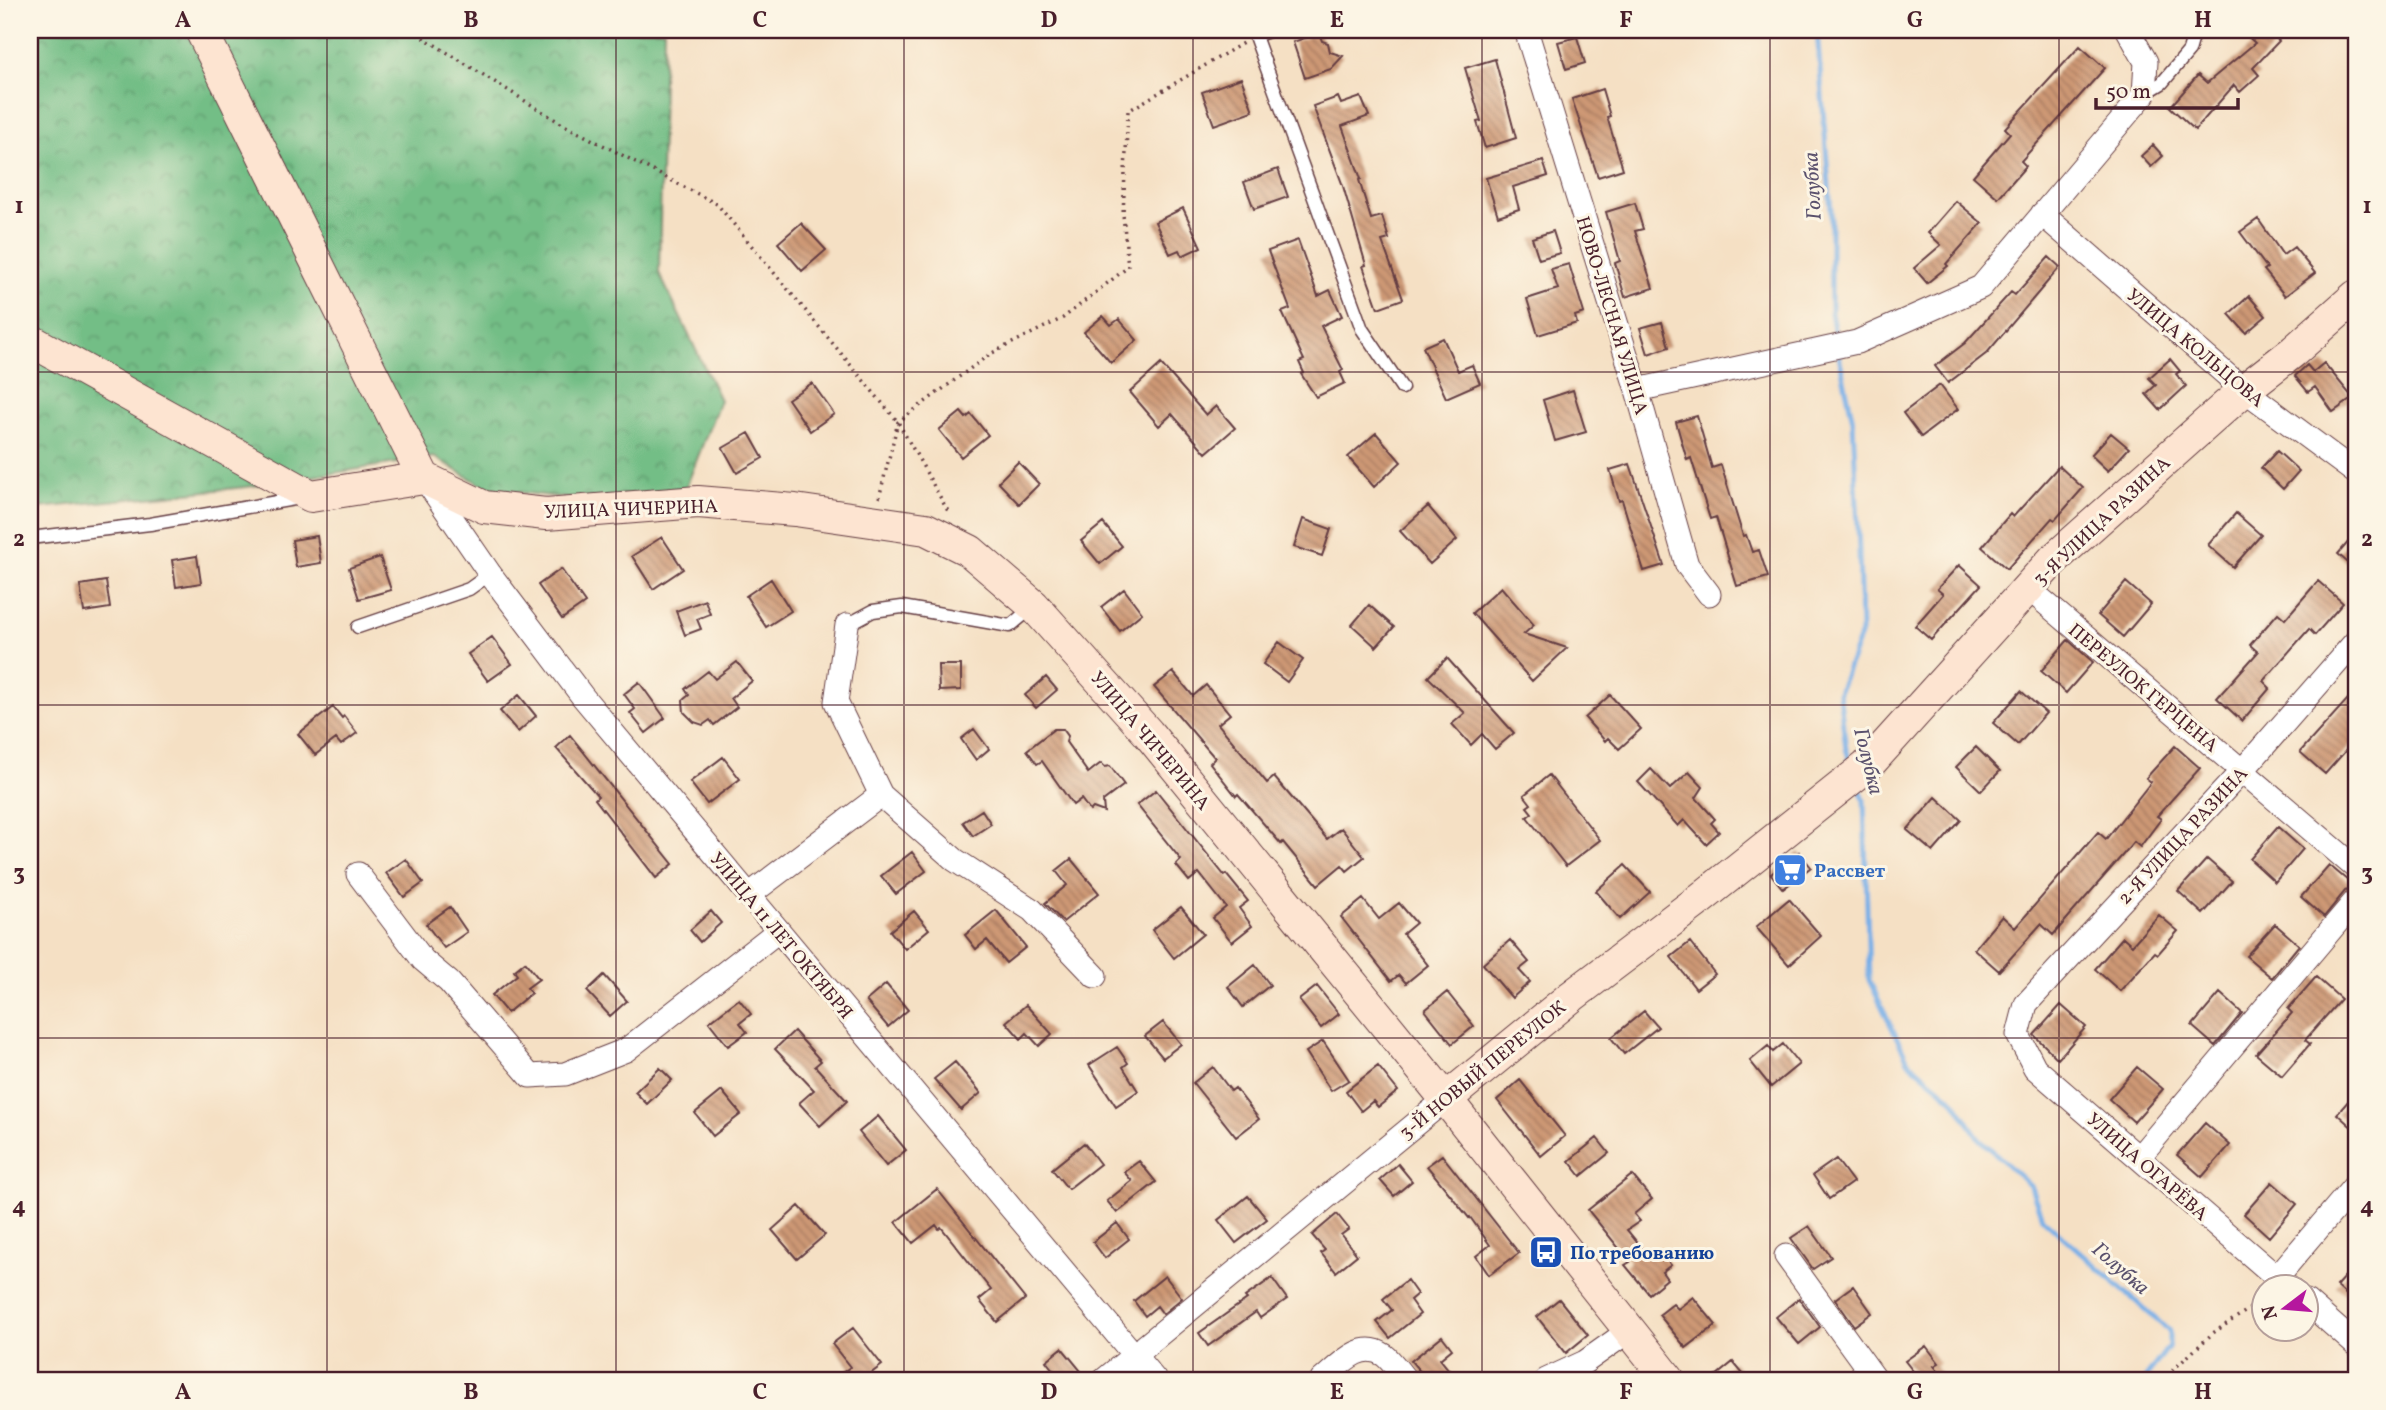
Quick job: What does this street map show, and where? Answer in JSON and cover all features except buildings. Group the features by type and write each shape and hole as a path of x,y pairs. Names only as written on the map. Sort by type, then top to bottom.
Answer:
{"street":[{"path":"30,340 311,496 424,478 201,30"},
{"name":"НОВО-ЛЕСНАЯ УЛИЦА","path":"1526,30 1637,390 1687,565 1709,594"},
{"path":"1637,390 1857,342 1981,287 2144,94 2146,61 2128,30"},
{"name":"УЛИЦА КОЛЬЦОВА","path":"2042,214 2244,390 2356,473"},
{"name":"3-Я УЛИЦА РАЗИНА","path":"1867,765 2053,560 2244,390 2294,351 2356,296"},
{"name":"УЛИЦА ЧИЧЕРИНА","path":"424,478 484,507 546,514 698,502 795,510 926,529 970,551 1034,606 1148,733 1446,1098 1669,1380"},
{"name":"УЛИЦА 11 ЛЕТ ОКТЯБРЯ","path":"424,478 490,574 583,697 1155,1380"},
{"name":"ПЕРЕУЛОК ГЕРЦЕНА","path":"2028,588 2356,868"},
{"path":"847,625 836,702 881,795 955,860 1032,910 1095,976"},
{"name":"2-Я УЛИЦА РАЗИНА","path":"2018,1035 2025,1004 2242,771 2356,641"},
{"name":"3-Й НОВЫЙ ПЕРЕУЛОК","path":"1104,1380 1572,996 1695,903 1867,765"},
{"path":"749,895 881,795"},
{"path":"358,874 423,960 449,982 530,1076 565,1074 626,1050 778,931"},
{"path":"2139,1157 2356,900"},
{"name":"УЛИЦА ОГАРЁВА","path":"2018,1035 2035,1068 2274,1274"},
{"path":"2289,1274 2356,1184"},
{"path":"1786,1256 1876,1380"},
{"path":"2320,1314 2356,1345"},
{"path":"1546,1380 1586,1362 1630,1330"},
{"path":"1322,1380 1357,1352 1371,1350 1384,1355 1406,1380"}],"lane":[{"path":"1271,30 1255,36 1362,329 1402,388"},
{"path":"2144,94 2162,83 2189,51 2195,30"},
{"path":"30,538 150,524 311,496"},
{"path":"358,627 469,589 490,574"},
{"path":"847,625 873,611 902,607 1010,626 1034,606"}],"path":[{"path":"411,30 564,125 718,204 898,422 951,516"},
{"path":"873,520 898,422 990,354 1063,318 1128,267 1123,214 1128,111 1255,36"},
{"path":"2162,1380 2213,1332 2250,1308"}],"green space":[{"path":"30,30 664,30 659,273 720,400 685,490 581,500 487,488 434,457 246,487 30,509"}],"waterway":[{"name":"Голубка","path":"1817,30 1831,212 1831,313 1836,341"},
{"name":"Голубка","path":"1838,351 1853,421 1859,549 1861,633 1839,692 1846,749 1851,764"},
{"name":"Голубка","path":"1859,787 1864,800 1869,980 1908,1061 1954,1101 1978,1137 2031,1187 2042,1218 2169,1331 2169,1346 2144,1380"}],"place":[{"name":"Рассвет","path":"1790,870"},
{"name":"По требованию","path":"1546,1252"}]}
